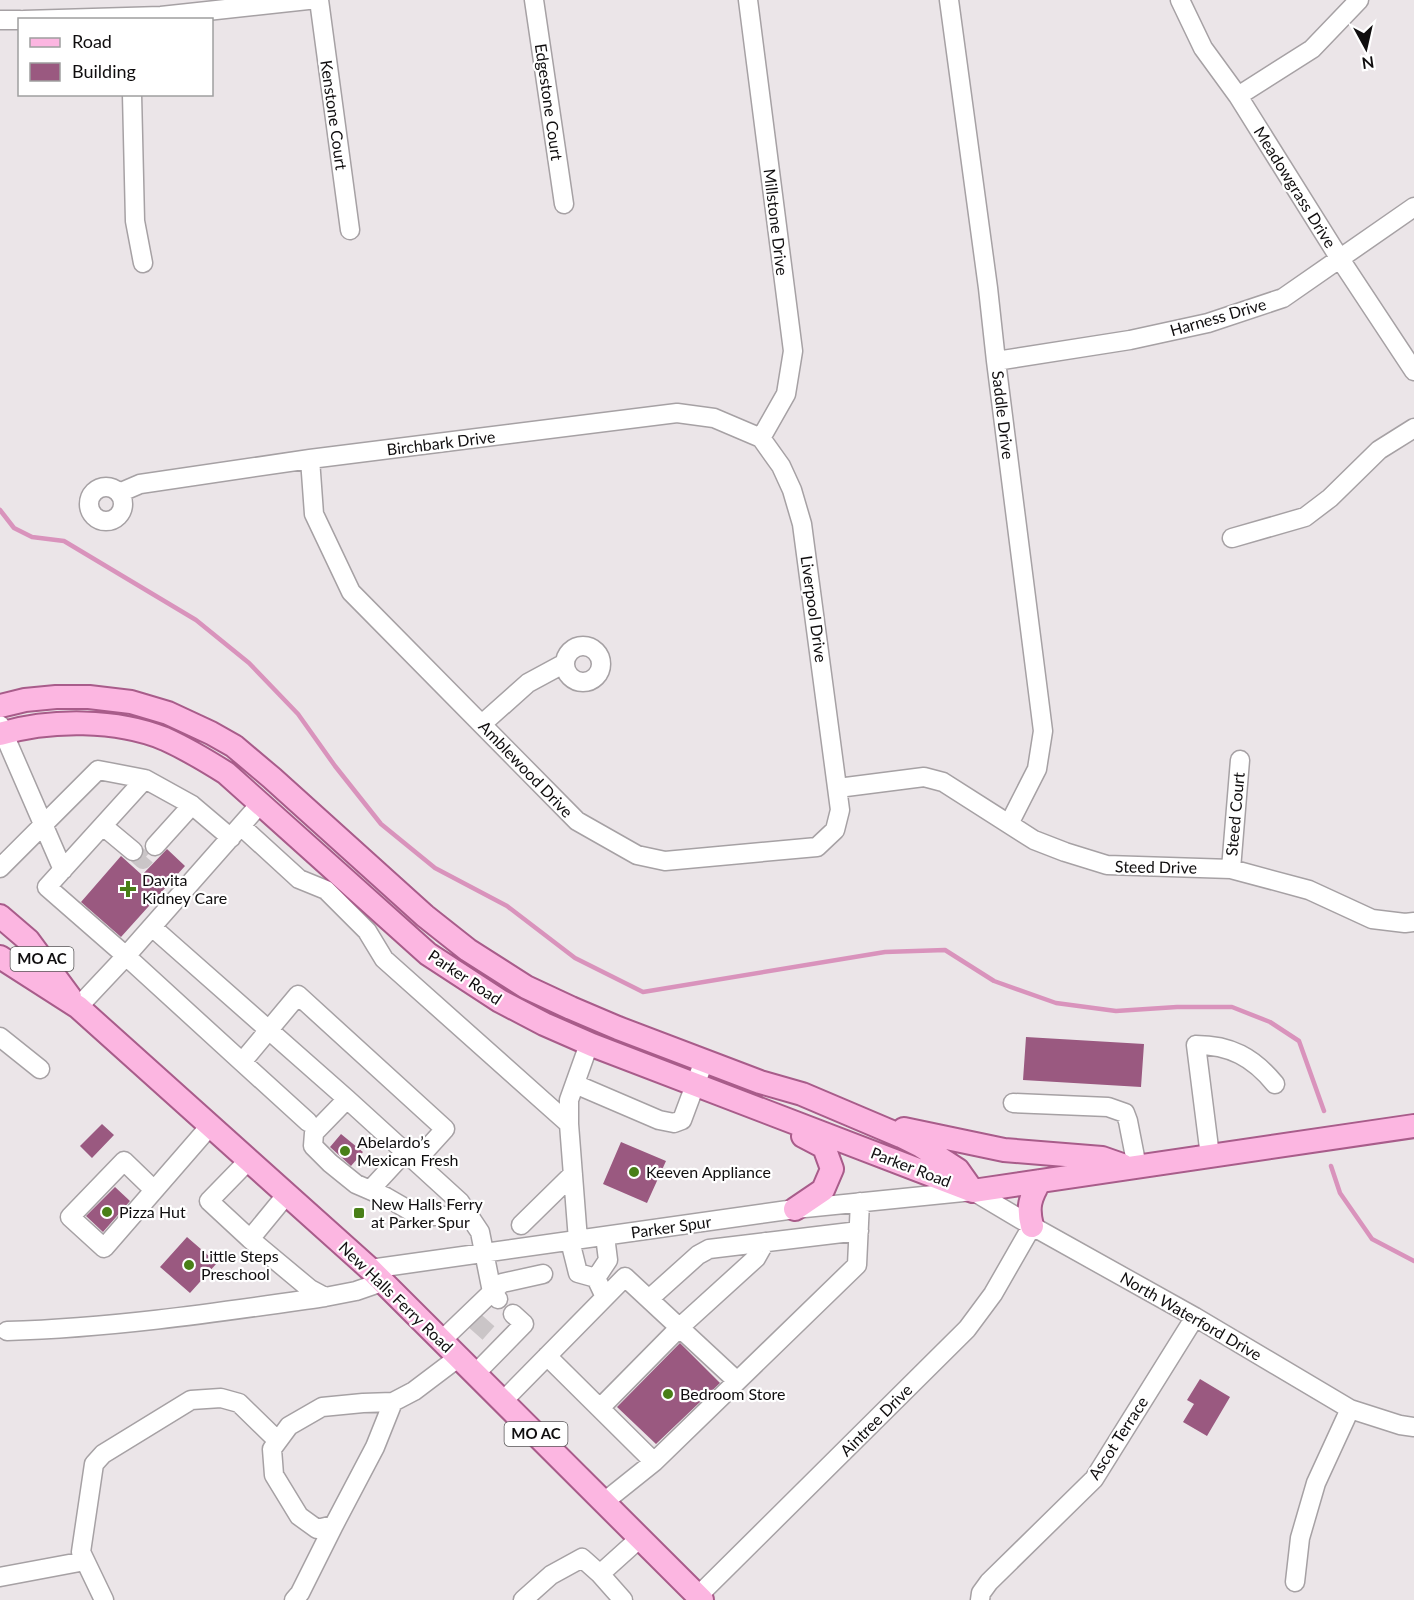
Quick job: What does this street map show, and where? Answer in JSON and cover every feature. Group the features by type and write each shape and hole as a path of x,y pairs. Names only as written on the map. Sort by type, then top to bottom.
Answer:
{"main road":[{"name":"Parker Road","path":"0,706 25,700 56,697 89,697 131,702 168,712 212,733 234,746 272,778 425,916 468,950 526,987 571,1008 704,1061 760,1082 802,1094 901,1136 958,1170 973,1191"},
{"name":"Parker Road","path":"1,730 41,724 85,724 124,727 164,739 197,755 226,773 428,954 500,1001 589,1044 973,1191 1414,1126"},
{"name":"New Halls Ferry Road","path":"0,916 28,940 78,1007"},
{"name":"New Halls Ferry Road","path":"1,961 78,1007 376,1275 700,1598"},
{"path":"724,1096 824,1146 832,1169 823,1190 795,1209"},
{"name":"Parker Road","path":"847,1113 901,1128 1004,1150 1102,1158 1133,1167"},
{"path":"1032,1226 1029,1215 1030,1204 1040,1181"}],"street":[{"path":"49,18 131,12 161,16 308,0"},
{"name":"Kenstone Court","path":"319,0 350,230"},
{"name":"Edgestone Court","path":"534,0 564,204"},
{"name":"Millstone Drive","path":"748,0 793,351 786,394 762,438"},
{"name":"Saddle Drive","path":"949,0 987,277 1043,731 1037,769 1009,824"},
{"name":"Meadowgrass Drive","path":"1180,0 1203,48 1238,96 1340,259 1414,371"},
{"path":"1238,96 1312,49 1359,0"},
{"path":"0,20 18,20"},
{"path":"132,96 135,221 143,263"},
{"name":"Harness Drive","path":"996,361 1130,340 1208,324 1283,298 1414,207"},
{"name":"Birchbark Drive","path":"119,493 140,484 310,459 677,413 714,418 762,438"},
{"path":"1232,538 1305,517 1330,498 1379,450 1414,428"},
{"name":"Liverpool Drive","path":"762,438 781,466 792,490 802,524 838,788"},
{"name":"Amblewood Drive","path":"310,459 314,514 351,592 577,821 637,855 665,861 818,847 835,830 840,810 838,788"},
{"path":"482,724 528,683 565,663"},
{"path":"1,730 7,762 43,825 63,870"},
{"name":"Steed Court","path":"1231,868 1240,760"},
{"path":"3,860 43,825 98,770 145,779 236,832 299,879 326,890 367,931 384,959 569,1124"},
{"name":"Steed Drive","path":"838,788 924,777 943,782 1035,840 1107,865 1231,868 1309,890 1372,919 1414,922"},
{"path":"145,779 48,888 308,1122"},
{"path":"78,1007 260,804"},
{"path":"155,846 192,805"},
{"path":"103,826 133,851"},
{"path":"152,927 460,1202 480,1232 495,1296"},
{"path":"242,1062 298,995 445,1129 370,1190"},
{"path":"0,1037 40,1069"},
{"path":"589,1044 569,1100 569,1124 573,1174 574,1240 578,1273 596,1278"},
{"path":"1210,1156 1196,1045 1220,1047 1240,1054 1265,1071 1275,1084"},
{"path":"575,1084 659,1120 674,1123 682,1120 704,1061"},
{"path":"347,1099 314,1133 314,1146 330,1163 356,1184 386,1197 419,1216 469,1216"},
{"path":"1013,1103 1108,1107 1125,1113 1133,1167"},
{"path":"154,1191 124,1161 70,1217 104,1248 154,1191 210,1126"},
{"path":"249,1160 209,1201 310,1289 325,1297"},
{"path":"521,1225 573,1174"},
{"name":"Parker Spur","path":"7,1331 58,1330 153,1320 325,1297 356,1291 376,1275 484,1253 795,1209 973,1191"},
{"name":"North Waterford Drive","path":"973,1191 1195,1317 1350,1409 1400,1425 1414,1427"},
{"path":"250,1239 287,1194"},
{"path":"604,1502 654,1462 857,1265 860,1202"},
{"name":"Aintree Drive","path":"700,1598 967,1329 993,1294 1032,1226"},
{"path":"649,1299 698,1255 709,1249 859,1231"},
{"path":"596,1278 608,1260 605,1236"},
{"path":"600,1408 680,1327 756,1258 765,1242"},
{"path":"442,1340 495,1296 502,1283 543,1274"},
{"path":"503,1401 625,1277 737,1381"},
{"path":"596,1278 604,1297"},
{"path":"475,1374 501,1337 524,1324 513,1314"},
{"name":"Ascot Terrace","path":"980,1600 981,1593 989,1582 1094,1479 1195,1317"},
{"path":"548,1356 654,1462"},
{"path":"334,1525 317,1529 299,1516 274,1474 272,1449 290,1426 322,1407 393,1402 414,1391 459,1357"},
{"path":"104,1600 81,1552 94,1464 103,1454 191,1400 221,1398 239,1403 278,1441"},
{"path":"294,1600 300,1593 375,1447 393,1402"},
{"path":"1295,1582 1300,1538 1316,1484 1350,1409"},
{"path":"600,1574 640,1538"},
{"path":"522,1600 551,1575 582,1558 600,1574 622,1600"},
{"path":"0,1577 85,1561"}],"building":[{"name":"Davita Kidney Care","path":"167,849 185,866 121,937 81,902 121,856 142,875"},
{"path":"1026,1037 1144,1044 1141,1087 1023,1080"},
{"path":"102,1124 114,1135 92,1158 80,1146"},
{"name":"Abelardo’s Mexican Fresh","path":"341,1134 363,1152 351,1166 330,1147"},
{"name":"Keeven Appliance","path":"621,1142 666,1161 647,1203 603,1184"},
{"name":"Pizza Hut","path":"115,1187 130,1201 103,1232 86,1216"},
{"name":"Little Steps Preschool","path":"187,1237 217,1263 190,1293 160,1267"},
{"name":"Bedroom Store","path":"680,1343 720,1383 656,1444 617,1407"},
{"path":"1200,1379 1230,1397 1207,1436 1183,1422 1194,1404 1187,1400"}],"waterway":[{"path":"0,510 14,528 32,537 64,541 196,620 249,663 298,714 381,824 435,868 507,906 575,958 643,992 885,952 945,950 994,981 1056,1003 1116,1011 1177,1007 1232,1007 1270,1022 1299,1041 1324,1111"},
{"path":"1331,1166 1340,1193 1372,1239 1414,1261"}],"tunnel":[{"path":"133,851 143,860 155,846"},
{"path":"475,1321 492,1336"}],"place":[{"name":"Davita Kidney Care","path":"128,889"},
{"name":"Abelardo’s Mexican Fresh","path":"345,1151"},
{"name":"Keeven Appliance","path":"634,1172"},
{"name":"Pizza Hut","path":"107,1212"},
{"name":"New Halls Ferry at Parker Spur","path":"359,1213"},
{"name":"Little Steps Preschool","path":"189,1265"},
{"name":"Bedroom Store","path":"668,1394"}]}
